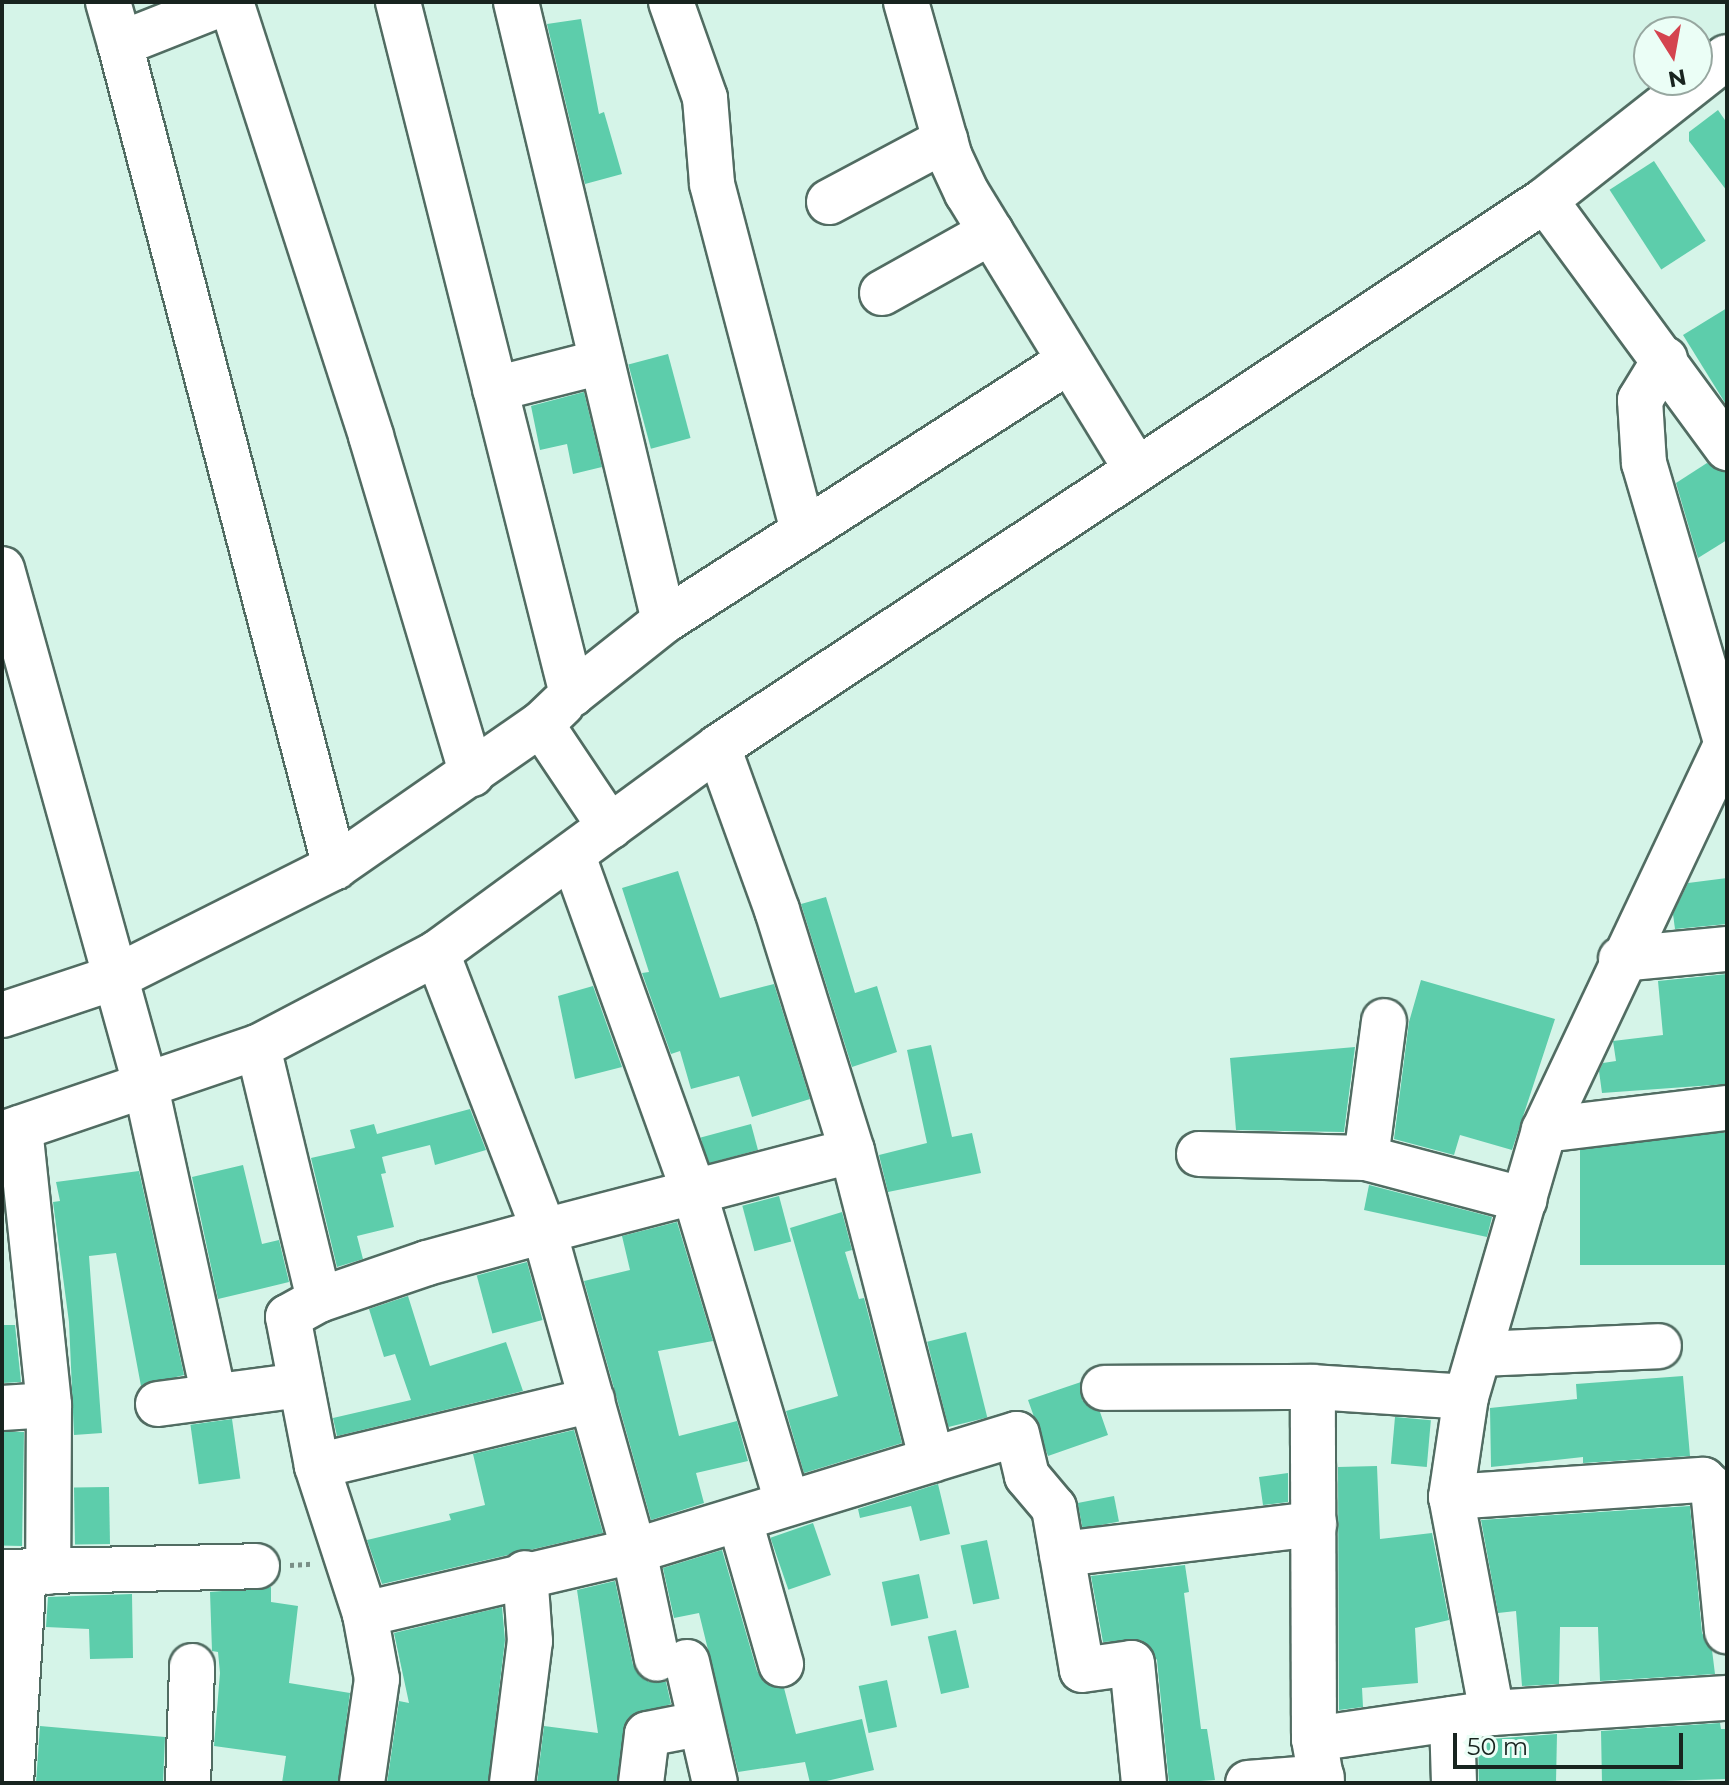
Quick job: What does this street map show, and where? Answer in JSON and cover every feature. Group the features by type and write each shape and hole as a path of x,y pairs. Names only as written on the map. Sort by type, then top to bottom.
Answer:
{"street":[{"path":"108,2 335,867"},
{"path":"120,44 228,2 371,436 472,774"},
{"path":"398,2 572,694"},
{"path":"516,2 664,621"},
{"path":"671,2 705,98 712,184 803,531"},
{"path":"906,2 945,140 991,232 1114,425 1136,469"},
{"path":"11,1783 24,1572 49,1405 11,1131 258,1047 437,953 718,747 1545,200 1727,57"},
{"path":"829,202 945,140"},
{"path":"1545,200 1665,359 1727,448"},
{"path":"882,293 991,232"},
{"path":"1454,1783 1472,1716 1451,1497 1466,1397 1544,1130 1621,959 1726,742 1644,463 1640,400 1665,359"},
{"path":"495,389 601,362"},
{"path":"2,1015 117,987 335,867 472,774 547,735 572,694 664,621 803,531 1076,369"},
{"path":"2,569 132,1047 146,1087 214,1395"},
{"path":"547,735 610,827"},
{"path":"718,747 777,910 852,1151 932,1460"},
{"path":"573,856 695,1195 787,1502"},
{"path":"1621,959 1727,949"},
{"path":"437,953 544,1231 634,1551 672,1660 699,1724 715,1783"},
{"path":"1366,1158 1384,1021"},
{"path":"258,1047 319,1300"},
{"path":"1544,1130 1727,1108"},
{"path":"362,1783 377,1679 365,1614 317,1466 288,1317 319,1300 544,1231 695,1195 852,1151"},
{"path":"1199,1154 1366,1158 1525,1200"},
{"path":"1479,1354 1659,1346"},
{"path":"158,1404 301,1385"},
{"path":"1104,1388 1313,1387 1466,1397"},
{"path":"1313,1387 1319,1766"},
{"path":"317,1466 592,1400"},
{"path":"2,1408 49,1405"},
{"path":"365,1614 525,1573 634,1551 1017,1434 1027,1476 1054,1508 1082,1670 1132,1663 1144,1783"},
{"path":"1451,1497 1709,1483 1727,1631"},
{"path":"740,1521 781,1664"},
{"path":"1062,1554 1314,1524"},
{"path":"24,1572 257,1566"},
{"path":"512,1783 530,1641 525,1573"},
{"path":"188,1783 192,1666"},
{"path":"1248,1783 1319,1766 1472,1716 1727,1698"},
{"path":"641,1783 647,1734 699,1724"}],"path":[{"path":"257,1566 349,1563"}],"building":[{"path":"581,19 599,114 604,112 622,174 585,184 547,24"},
{"path":"1718,110 1727,123 1727,191 1689,141 1689,132"},
{"path":"1654,161 1706,241 1661,270 1610,190"},
{"path":"1727,308 1727,406 1683,335"},
{"path":"668,354 691,438 651,449 628,365"},
{"path":"584,392 602,467 573,474 567,444 540,450 531,406"},
{"path":"1707,463 1727,473 1727,540 1698,558 1676,483"},
{"path":"678,871 720,998 774,984 810,1099 752,1117 739,1076 691,1089 680,1051 671,1054 642,973 649,972 622,888"},
{"path":"1727,878 1727,924 1675,929 1673,914 1688,883"},
{"path":"826,897 855,993 877,986 897,1052 852,1067 801,904"},
{"path":"1727,974 1727,1084 1602,1093 1599,1071 1603,1063 1616,1061 1613,1041 1663,1035 1658,981"},
{"path":"1421,980 1555,1019 1512,1150 1460,1135 1454,1155 1394,1139 1409,1022"},
{"path":"593,986 622,1067 575,1079 558,996"},
{"path":"931,1045 952,1137 972,1133 981,1173 888,1192 879,1155 927,1143 907,1050"},
{"path":"1355,1047 1344,1132 1236,1130 1230,1058"},
{"path":"470,1109 486,1150 435,1165 430,1145 382,1157 386,1173 381,1174 394,1227 357,1236 363,1259 337,1267 311,1158 355,1148 350,1130 374,1124 377,1134"},
{"path":"751,1124 758,1150 708,1164 701,1137"},
{"path":"1580,1133 1727,1133 1727,1265 1580,1265"},
{"path":"243,1165 262,1244 279,1240 289,1282 218,1299 192,1177"},
{"path":"139,1171 184,1375 141,1386 116,1253 89,1256 102,1433 74,1435 69,1322 53,1202 60,1201 56,1182"},
{"path":"1369,1185 1492,1217 1487,1237 1364,1210"},
{"path":"779,1196 791,1241 754,1251 742,1206"},
{"path":"842,1212 852,1250 845,1252 859,1299 864,1298 902,1443 804,1473 786,1411 838,1396 790,1228"},
{"path":"677,1222 713,1341 658,1351 679,1436 737,1421 748,1461 696,1473 704,1503 651,1520 584,1281 630,1270 622,1236"},
{"path":"527,1262 543,1320 492,1333 477,1275"},
{"path":"408,1296 430,1366 506,1342 523,1391 337,1436 333,1418 411,1400 395,1354 384,1357 369,1309"},
{"path":"2,1325 15,1325 21,1382 2,1383"},
{"path":"966,1332 987,1417 948,1427 927,1342"},
{"path":"1683,1376 1690,1456 1583,1463 1583,1457 1491,1467 1490,1408 1577,1399 1576,1384"},
{"path":"1081,1382 1082,1400 1100,1412 1108,1435 1048,1456 1028,1400"},
{"path":"1395,1417 1431,1420 1427,1467 1391,1464"},
{"path":"232,1419 240,1478 199,1484 190,1425"},
{"path":"574,1430 603,1533 382,1584 367,1540 451,1520 449,1514 485,1505 473,1454"},
{"path":"2,1432 24,1432 22,1546 2,1546"},
{"path":"1377,1466 1380,1539 1432,1533 1449,1620 1415,1628 1418,1683 1362,1688 1363,1707 1339,1710 1338,1467"},
{"path":"1288,1473 1288,1502 1263,1505 1259,1477"},
{"path":"938,1484 950,1534 920,1541 911,1506 860,1518 858,1509"},
{"path":"109,1487 110,1544 75,1545 74,1488"},
{"path":"1114,1496 1119,1522 1083,1529 1078,1503"},
{"path":"1690,1506 1702,1633 1712,1650 1715,1674 1600,1681 1598,1627 1560,1627 1559,1684 1522,1686 1516,1611 1498,1613 1481,1520"},
{"path":"813,1523 831,1575 788,1590 770,1538"},
{"path":"987,1540 999,1599 973,1604 961,1546"},
{"path":"722,1550 757,1671 764,1682 784,1688 796,1734 862,1719 874,1770 818,1783 810,1783 805,1762 738,1772 699,1613 674,1618 663,1568"},
{"path":"1185,1565 1189,1592 1184,1593 1201,1729 1207,1729 1215,1780 1169,1783 1157,1660 1141,1640 1103,1642 1091,1576"},
{"path":"919,1574 928,1618 891,1626 882,1582"},
{"path":"615,1581 633,1665 649,1682 666,1682 671,1704 628,1718 617,1783 537,1783 544,1726 598,1733 577,1590"},
{"path":"271,1587 271,1602 298,1606 289,1683 350,1693 338,1783 282,1783 286,1756 214,1746 220,1673 218,1652 212,1651 210,1592"},
{"path":"132,1594 133,1658 90,1659 89,1629 46,1627 48,1597"},
{"path":"502,1607 505,1640 488,1783 387,1783 399,1701 409,1703 394,1633"},
{"path":"956,1630 969,1687 941,1694 928,1637"},
{"path":"887,1680 897,1727 869,1733 859,1686"},
{"path":"1720,1723 1721,1729 1727,1729 1727,1779 1602,1783 1601,1731"},
{"path":"40,1726 165,1737 163,1783 36,1783"},
{"path":"1557,1734 1556,1783 1479,1783 1478,1740"}]}
